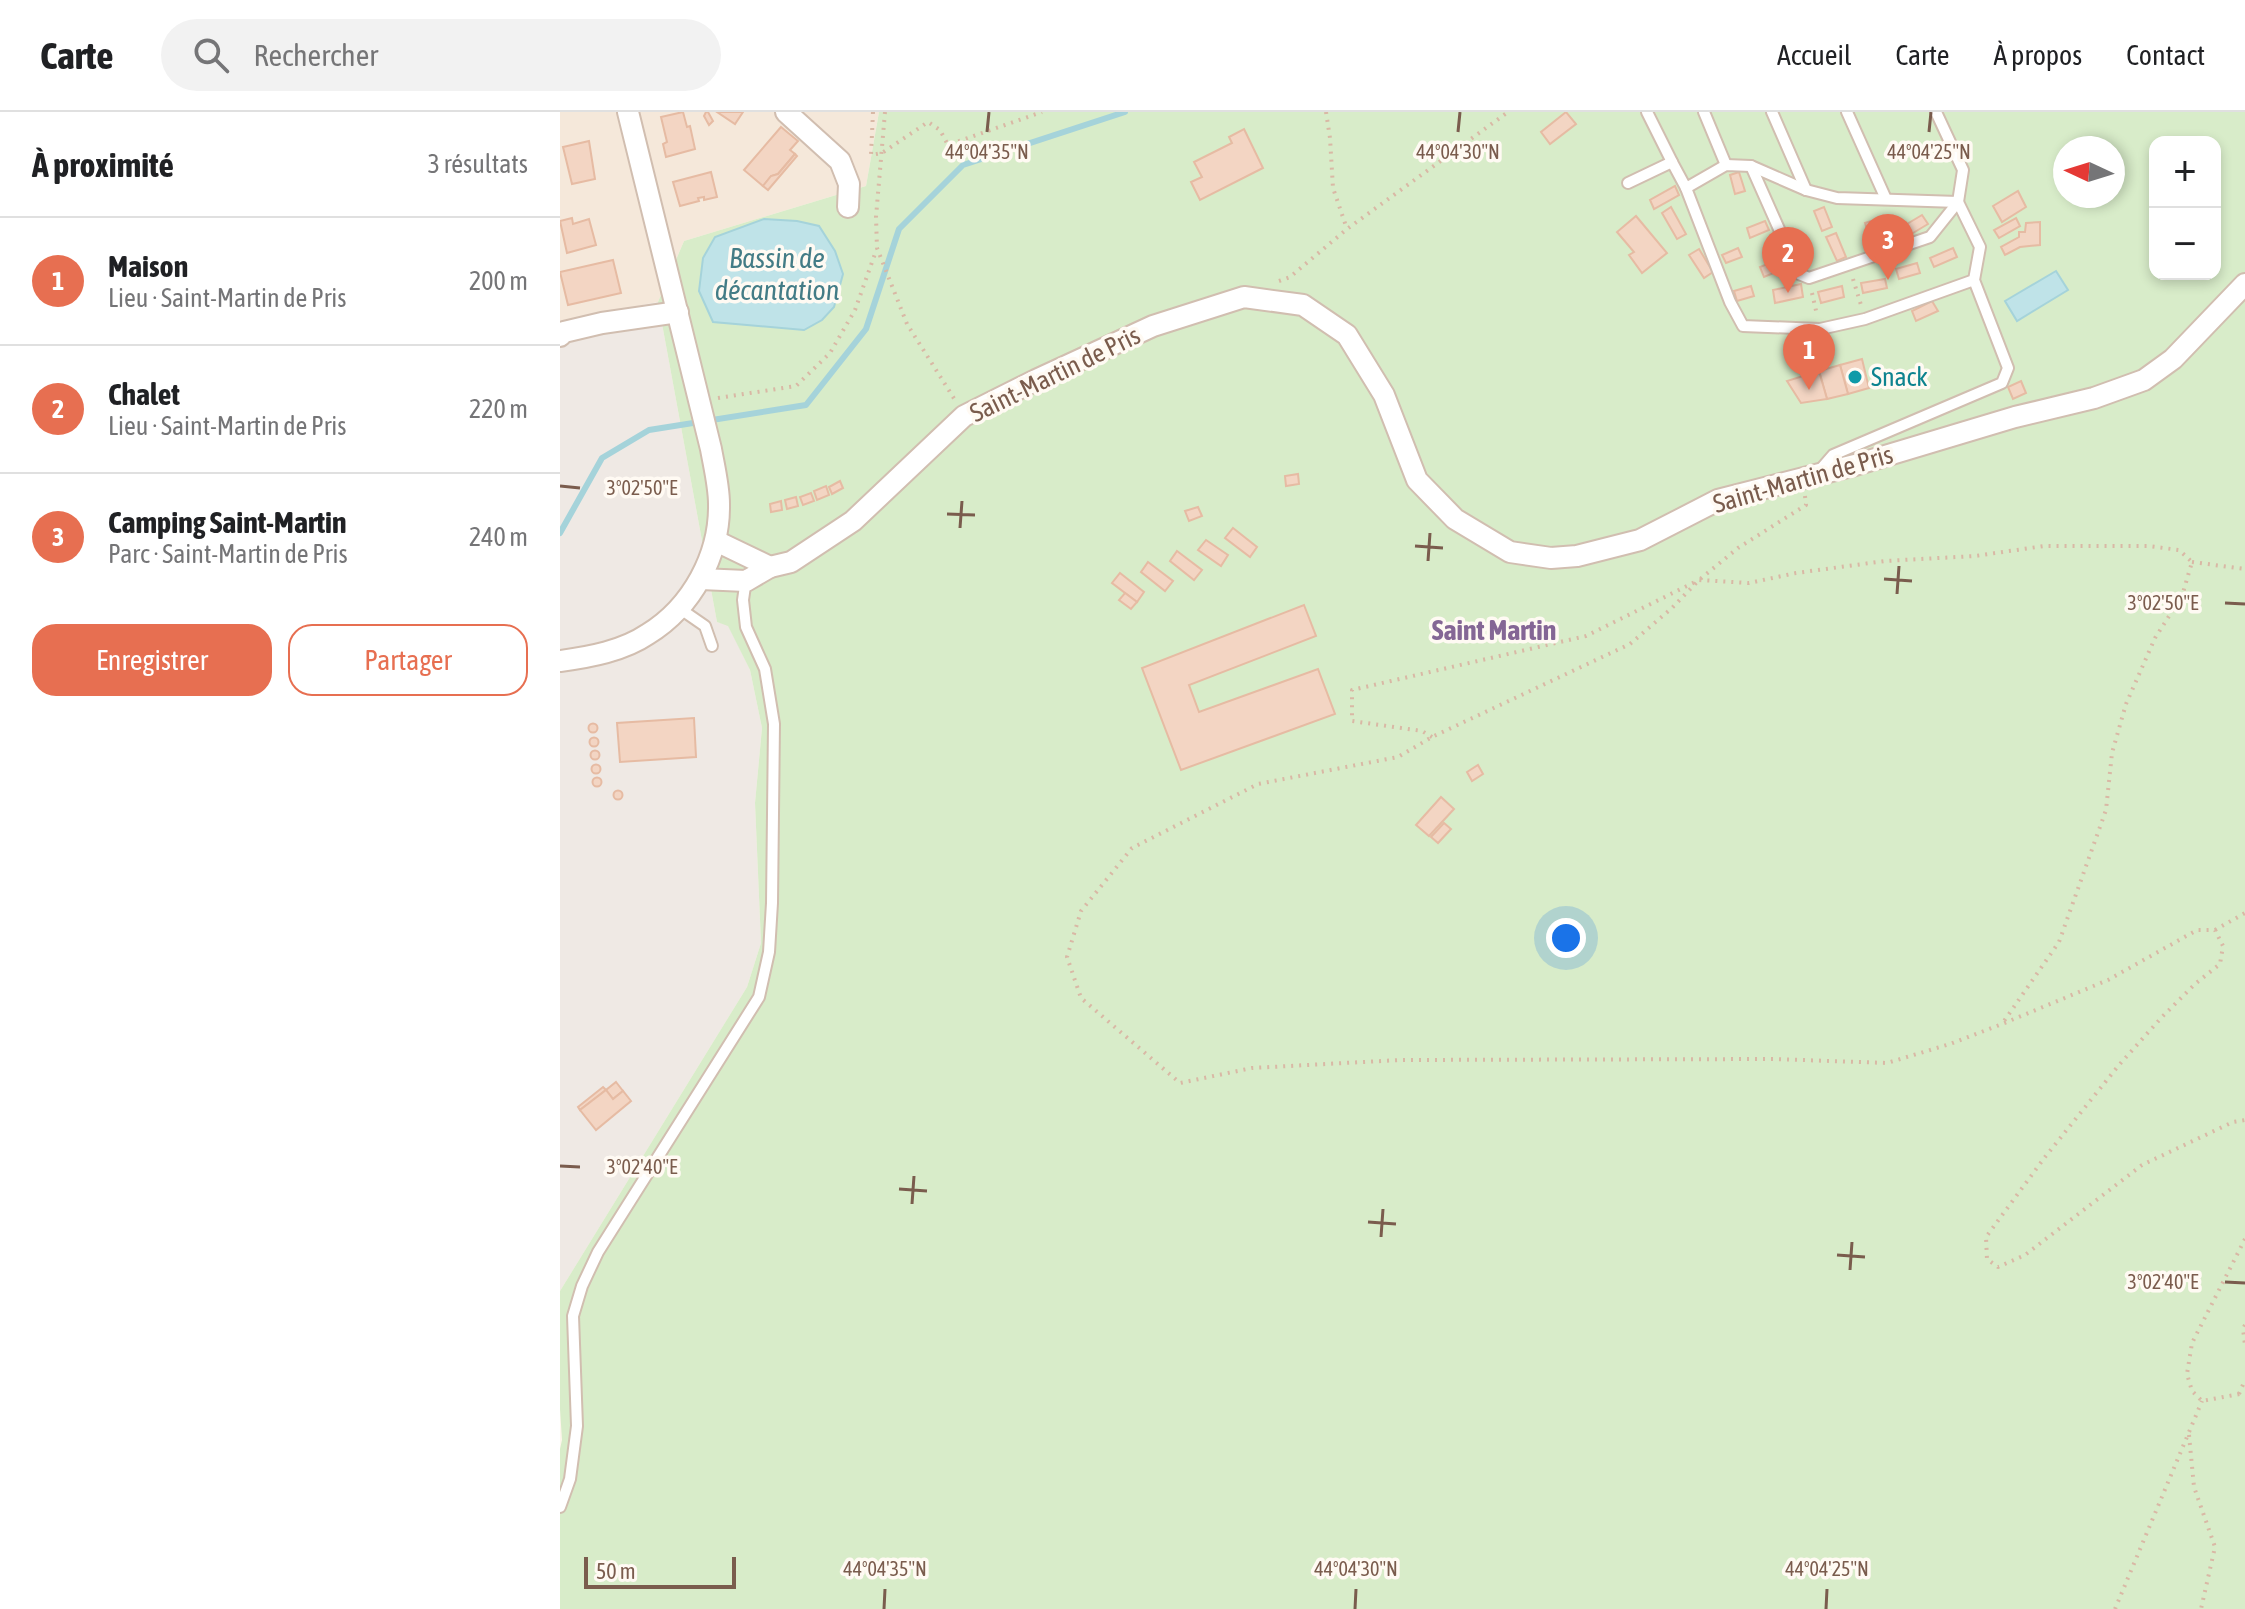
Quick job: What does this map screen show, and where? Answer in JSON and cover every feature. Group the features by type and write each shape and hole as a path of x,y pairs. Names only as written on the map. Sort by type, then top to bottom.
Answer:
{"street":[{"path":"560,661 605,652 647,636 679,608 701,579 716,541 720,503 711,449 628,112"},
{"path":"786,112 840,161 849,184 848,207"},
{"name":"Saint-Martin de Pris","path":"746,581 770,567 791,562 853,521 964,416 1153,326 1244,297 1303,305 1347,335 1384,395 1417,480 1455,519 1510,552 1551,558 1577,556 1640,540 1718,500 2094,398 2144,380 2173,359 2245,284"},
{"path":"560,336 564,332 602,323 678,312"},
{"path":"716,541 770,567"},
{"path":"701,579 746,581"}],"lane":[{"path":"1647,112 1686,188 1730,302 1743,326 1820,329 1865,319 1974,280"},
{"path":"1704,112 1726,165"},
{"path":"1772,112 1806,190"},
{"path":"1847,112 1886,199"},
{"path":"1751,166 1799,274 1809,278 1930,237 1958,202 1963,170 1936,112"},
{"path":"1628,183 1672,162"},
{"path":"1686,188 1726,165 1751,166 1806,190 1837,198 1958,202"},
{"path":"1810,476 1833,455 2002,383 2008,368 1974,280 1980,247 1958,202"},
{"path":"560,1507 570,1479 577,1426 573,1316 582,1286 598,1252 759,997 769,952 774,724 765,669 746,627 743,600 750,558"},
{"path":"679,608 705,626 712,646"}],"path":[{"path":"873,112 871,155 882,153 928,122 940,130 948,145 1042,112"},
{"path":"885,112 876,217 877,248 907,324 964,416"},
{"path":"1326,112 1333,188 1347,229"},
{"path":"1278,282 1290,277 1347,229 1508,112"},
{"path":"699,399 796,386 830,353 855,310 877,248"},
{"path":"1849,265 1865,319"},
{"path":"1809,278 1820,329"},
{"path":"1810,476 1806,505 1738,548 1630,644 1432,737 1398,757 1258,784 1132,848 1081,911 1067,957 1081,998 1180,1083 1252,1068 1400,1060 1774,1059 1887,1063 1950,1044 2108,980 2197,930 2215,930 2245,913"},
{"path":"1432,737 1422,731 1352,721 1352,690 1586,636 1699,580 1749,583 1885,561 1975,556 2044,546 2148,546 2179,550 2192,562 2245,569"},
{"path":"2002,1024 2059,942 2106,810 2112,753 2126,704 2155,638 2182,596 2192,562"},
{"path":"2215,930 2223,946 2220,964 2162,1017 2045,1157 1986,1237 1987,1259 1998,1267 2025,1255 2142,1165 2233,1122 2245,1120"},
{"path":"2202,1401 2192,1391 2187,1374 2192,1343 2245,1239"},
{"path":"2245,1325 2245,1345"},
{"path":"2202,1401 2242,1394 2245,1380"},
{"path":"2115,1609 2202,1401"},
{"path":"2189,1433 2194,1487 2215,1547 2201,1609"}],"shaded area":[{"path":"560,112 879,112 866,186 684,241 658,302 560,321"},
{"path":"658,302 717,622 728,625 750,670 762,728 755,803 761,943 747,987 560,1291 560,321"}],"green space":[{"path":"879,112 2245,112 2245,1609 560,1609 560,1291 747,987 761,943 755,803 762,728 750,670 728,626 717,622 658,302 684,241 866,186"}],"water":[{"name":"Bassin de décantation","path":"764,219 819,226 835,251 843,274 834,307 822,320 804,330 713,322 699,291 703,258 715,237"},
{"path":"2056,271 2068,290 2017,321 2005,301"}],"building":[{"path":"683,112 695,149 666,157 663,144 667,142 661,117"},
{"path":"706,112 713,121 709,125 704,116"},
{"path":"717,112 743,112 735,124"},
{"path":"1566,112 1576,124 1550,144 1541,132"},
{"path":"781,127 798,141 790,150 795,154 763,186 744,170"},
{"path":"1244,129 1263,168 1200,200 1191,182 1202,177 1194,162 1232,143 1229,137"},
{"path":"589,141 595,179 572,184 563,147"},
{"path":"795,154 797,156 768,190 763,186 771,176 778,174"},
{"path":"711,172 717,197 698,198 699,201 680,206 673,182"},
{"path":"1739,172 1745,191 1735,194 1730,175"},
{"path":"1675,186 1679,195 1654,209 1650,200"},
{"path":"2018,191 2026,207 2002,222 1993,206"},
{"path":"1671,207 1686,234 1677,239 1662,213"},
{"path":"1824,207 1832,227 1822,231 1814,211"},
{"path":"1922,215 1928,224 1908,236 1902,227"},
{"path":"1636,216 1667,253 1642,273 1629,255 1634,252 1617,232"},
{"path":"572,218 573,224 589,219 596,245 567,253 560,221"},
{"path":"2016,218 2020,226 1999,238 1994,230"},
{"path":"1878,219 1884,237 1871,242 1865,223"},
{"path":"1765,221 1769,230 1750,238 1747,228"},
{"path":"2040,222 2040,245 2020,247 2005,255 2001,247 2019,237 2019,232 2025,232 2026,223"},
{"path":"1836,233 1846,257 1837,261 1826,237"},
{"path":"1738,248 1742,257 1726,263 1722,255"},
{"path":"1953,248 1957,257 1934,267 1930,258"},
{"path":"1699,249 1713,272 1704,278 1689,255"},
{"path":"1782,258 1786,268 1764,277 1760,267"},
{"path":"613,260 621,293 568,305 560,272"},
{"path":"1917,263 1920,273 1899,279 1896,269"},
{"path":"1885,279 1887,288 1863,293 1861,283"},
{"path":"1801,284 1803,297 1775,303 1773,290"},
{"path":"1751,286 1754,296 1737,301 1734,291"},
{"path":"1842,286 1844,297 1821,303 1818,292"},
{"path":"1932,301 1938,311 1916,321 1912,311"},
{"name":"Snack","path":"1862,359 1869,388 1848,394 1840,365"},
{"path":"1840,365 1848,394 1827,399 1819,371"},
{"path":"1819,371 1827,399 1801,403 1787,381"},
{"path":"2021,381 2026,393 2013,399 2008,387"},
{"path":"1298,474 1299,484 1286,486 1285,476"},
{"path":"840,481 843,488 832,494 829,487"},
{"path":"826,486 829,495 817,500 814,491"},
{"path":"811,493 814,501 803,505 800,497"},
{"path":"796,497 798,506 787,509 785,500"},
{"path":"781,501 782,510 771,512 770,504"},
{"path":"1198,507 1202,516 1189,521 1185,511"},
{"path":"1233,528 1257,547 1250,557 1225,538"},
{"path":"1206,540 1228,555 1221,566 1198,550"},
{"path":"1177,551 1202,570 1194,580 1170,561"},
{"path":"1148,562 1173,581 1165,591 1141,572"},
{"path":"1120,573 1144,592 1137,602 1112,583"},
{"path":"1125,593 1137,602 1131,609 1119,600"},
{"path":"1304,605 1316,636 1189,685 1199,712 1318,669 1335,714 1181,770 1142,668"},
{"path":"694,718 696,757 620,762 617,723"},
{"path":"593,723 598,728 593,733 588,728"},
{"path":"594,737 599,742 594,747 589,742"},
{"path":"595,750 600,755 595,760 590,755"},
{"path":"596,764 601,769 596,774 591,769"},
{"path":"1478,765 1483,774 1472,781 1467,772"},
{"path":"597,777 602,782 597,787 592,782"},
{"path":"618,790 623,795 618,800 613,795"},
{"path":"1441,797 1454,809 1429,836 1416,825"},
{"path":"1444,823 1451,829 1438,843 1431,837"},
{"path":"616,1082 623,1091 613,1099 606,1090"},
{"path":"603,1087 606,1090 580,1110 578,1107"},
{"path":"606,1090 613,1099 623,1091 631,1101 596,1130 580,1110"}],"waterway":[{"path":"560,533 602,458 649,430 806,405 866,329 899,229 963,165 1125,112"}],"place":[{"name":"Camping Saint-Martin","path":"1888,280"},
{"name":"Chalet","path":"1788,293"},
{"name":"Snack","path":"1855,377"},
{"name":"Maison","path":"1809,390"}],"district":[{"name":"Saint Martin","path":"1494,630"}]}
